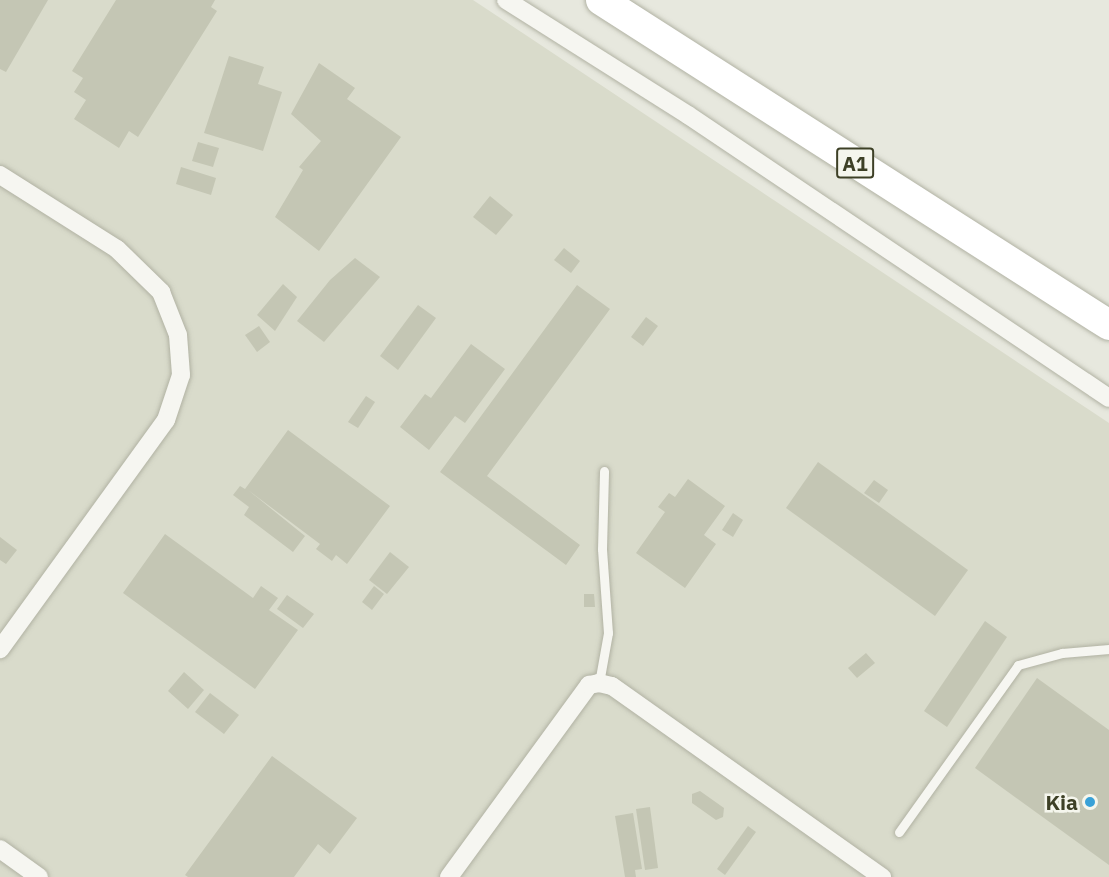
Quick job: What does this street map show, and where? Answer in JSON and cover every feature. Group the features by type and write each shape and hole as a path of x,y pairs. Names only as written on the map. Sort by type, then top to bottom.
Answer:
{"highway":[{"name":"A1","path":"601,0 1109,325"}],"street":[{"path":"506,0 688,115 1109,398"},
{"path":"0,175 117,249 161,291 178,335 181,375 166,420 0,649"},
{"path":"448,877 589,685 599,683 612,686 882,877"},
{"path":"0,849 39,877"}],"lane":[{"path":"599,683 608,633 602,549 604,471"},
{"path":"899,831 1018,665 1062,653 1109,649"}],"shaded area":[{"path":"0,0 473,0 1109,423 1109,877 0,877"}],"building":[{"path":"0,0 48,0 6,72 0,69"},
{"path":"116,0 215,0 211,7 217,11 138,137 129,131 119,148 74,119 86,100 74,92 83,78 72,71"},
{"path":"229,56 264,67 258,84 282,92 263,151 204,133"},
{"path":"319,63 355,88 347,99 401,137 319,251 275,217 303,170 299,167 321,141 291,114"},
{"path":"198,142 219,148 213,167 192,161"},
{"path":"181,167 216,178 211,195 176,184"},
{"path":"490,196 513,215 496,235 473,217"},
{"path":"564,248 580,261 571,273 554,260"},
{"path":"355,258 380,277 324,342 297,321 330,280"},
{"path":"283,284 297,297 275,331 257,315"},
{"path":"577,285 610,309 487,476 580,545 566,565 440,472"},
{"path":"418,305 436,318 398,370 380,356"},
{"path":"646,317 658,326 643,346 631,337"},
{"path":"259,326 270,342 257,352 245,335"},
{"path":"471,344 505,369 465,423 455,416 429,450 400,427 425,394 431,398"},
{"path":"366,396 375,402 358,428 348,422"},
{"path":"288,430 390,506 347,564 336,555 332,561 316,549 320,544 248,490 305,536 293,552 244,515 249,507 233,495 240,486 245,489"},
{"path":"818,462 968,570 935,616 786,508"},
{"path":"688,479 725,506 704,535 716,544 685,588 636,553 665,512 658,507 669,493 675,497"},
{"path":"874,480 888,490 879,503 864,493"},
{"path":"733,513 743,520 733,537 722,530"},
{"path":"165,534 253,598 261,586 278,598 269,610 298,630 255,689 123,593"},
{"path":"0,537 17,550 6,564 0,560"},
{"path":"390,552 409,567 387,594 369,580"},
{"path":"374,586 384,594 372,610 362,602"},
{"path":"584,594 594,594 595,607 584,607"},
{"path":"287,595 314,614 303,628 277,609"},
{"path":"985,621 1007,637 947,727 924,711"},
{"path":"866,653 875,663 857,678 848,668"},
{"path":"184,672 204,690 188,709 168,691"},
{"path":"1037,678 1109,730 1109,865 975,768"},
{"path":"210,693 239,715 224,734 195,712"},
{"path":"272,756 357,818 330,854 318,844 294,877 188,877 185,875"},
{"path":"700,791 724,808 723,817 716,820 692,803 692,794"},
{"path":"650,807 658,868 645,870 636,809"},
{"path":"633,813 642,869 635,870 636,877 625,877 615,816"},
{"path":"748,826 756,832 725,875 717,869"}],"place":[{"name":"Kia","path":"1090,802"}]}
